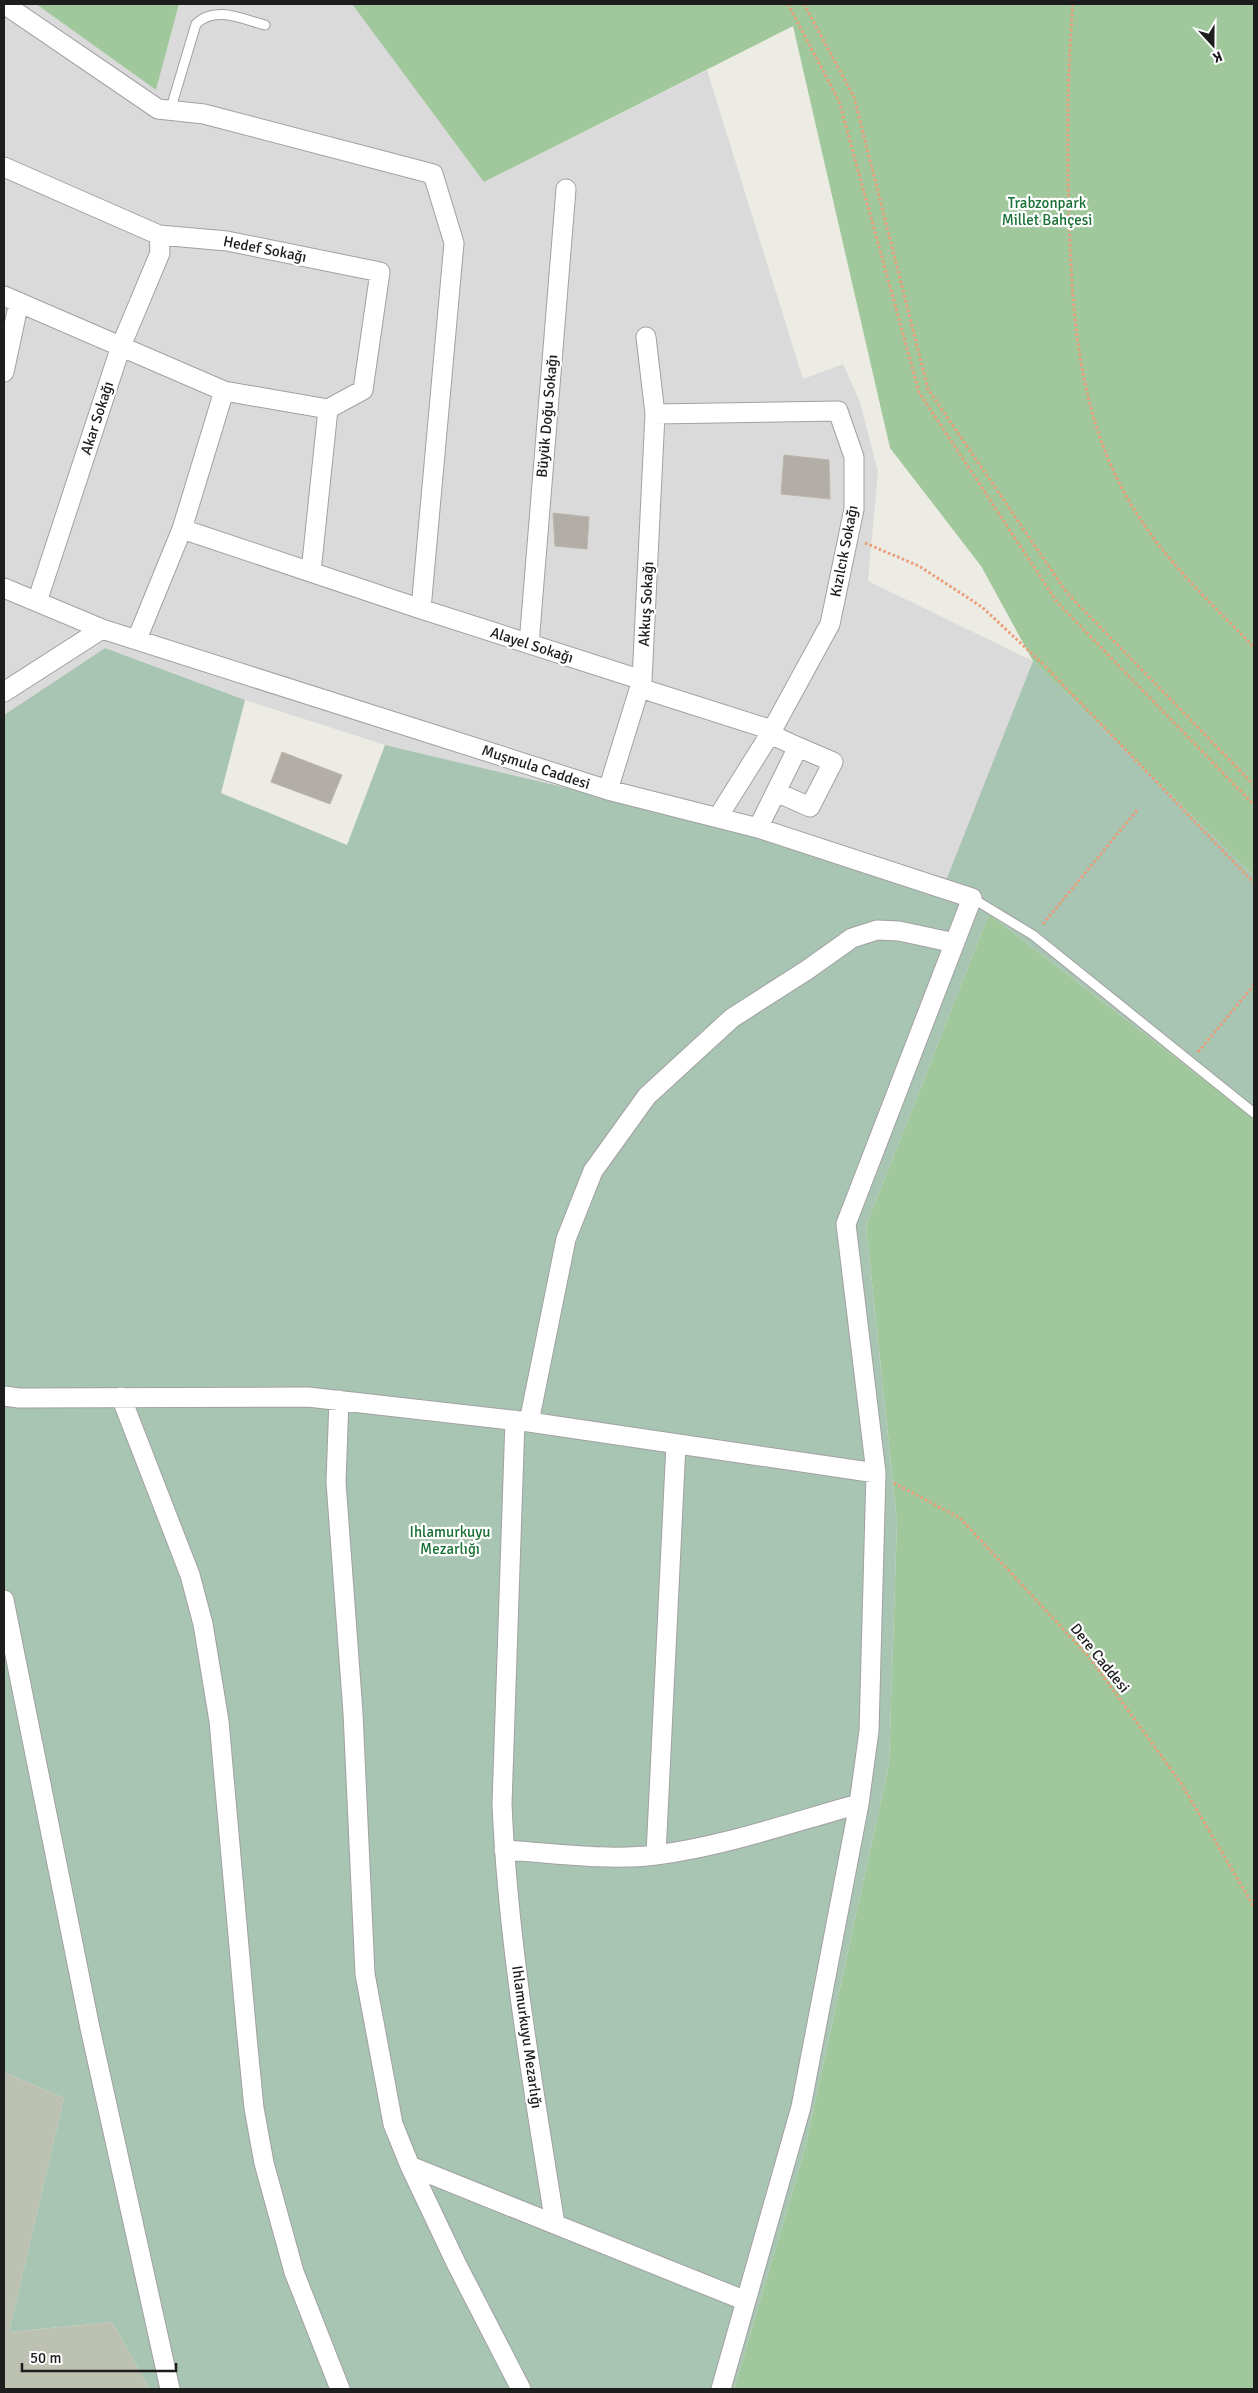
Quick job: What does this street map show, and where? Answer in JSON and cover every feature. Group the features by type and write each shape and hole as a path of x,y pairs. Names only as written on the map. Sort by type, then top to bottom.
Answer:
{"street":[{"path":"4,4 158,109 204,114 433,174 454,243 422,610"},
{"name":"Hedef Sokağı","path":"4,167 160,235 227,241 380,272 363,390 328,409"},
{"name":"Büyük Doğu Sokağı","path":"529,644 566,189"},
{"name":"Akar Sokağı","path":"38,602 121,346 160,253 160,235"},
{"path":"4,372 11,299 224,391 328,409 311,572"},
{"name":"Akkuş Sokağı","path":"608,790 641,684 655,414 646,337"},
{"path":"136,639 182,529 224,391"},
{"name":"Kızılcık Sokağı","path":"655,414 838,411 854,456 854,509 830,624 771,732 718,817"},
{"name":"Alayel Sokağı","path":"182,529 529,644 771,732 798,747"},
{"name":"Muşmula Caddesi","path":"4,588 102,629 608,790 758,828 972,898"},
{"path":"4,692 102,629"},
{"path":"758,828 798,747 833,762 810,807 776,792"},
{"path":"721,2389 801,2107 859,1804 869,1732 876,1473 846,1224 972,898"},
{"name":"Ihlamurkuyu Mezarlığı","path":"555,2224 516,1972 504,1850 502,1794 522,1421 566,1239 593,1172 647,1096 732,1018 807,970 852,938 877,930 900,931 955,943"},
{"path":"4,1396 18,1398 308,1397 522,1421 876,1473"},
{"path":"121,1397 190,1575 203,1624 219,1721 254,2108 264,2163 294,2272 340,2389"},
{"path":"339,1400 336,1482 354,1713 364,1974 392,2124 410,2166 521,2389"},
{"path":"656,1855 676,1444"},
{"path":"4,1600 90,2028 170,2389"},
{"path":"504,1850 626,1856 656,1855 710,1844 859,1804"},
{"path":"410,2166 746,2301"}],"lane":[{"path":"170,111 196,24 201,19 218,12 265,25"},
{"path":"972,898 1033,936 1254,1113"}],"path":[{"path":"788,4 838,101 919,392 1057,602 1254,805"},
{"path":"804,4 854,97 928,389 1067,593 1254,785"},
{"path":"1073,4 1068,112 1070,249 1075,328 1087,396 1111,465 1136,513 1152,538 1171,562 1254,647"},
{"path":"848,536 919,566 982,607 1043,664 1254,883"},
{"path":"1033,936 1138,809"},
{"path":"1190,1062 1254,985"},
{"name":"Dere Caddesi","path":"876,1473 960,1518 1089,1657 1181,1783 1254,1907"}],"shaded area":[{"path":"4,4 36,4 156,90 179,4 352,4 484,182 707,70 803,379 843,364 860,402 878,472 868,581 1033,661 948,878 385,745 245,700 105,648 4,715"},
{"path":"4,2072 64,2098 9,2332 112,2322 150,2389 4,2389"}],"green space":[{"path":"36,4 179,4 156,90"},
{"name":"Trabzonpark Millet Bahçesi","path":"352,4 1254,4 1254,876 1033,661 981,566 890,448 793,26 484,182"},
{"name":"Ihlamurkuyu Mezarlığı","path":"105,648 245,700 221,793 347,845 385,745 947,878 1033,661 1254,876 1254,1118 989,914 866,1226 897,1522 889,1764 804,2152 734,2389 150,2389 112,2322 9,2332 64,2098 4,2072 4,715"},
{"path":"989,914 1254,1118 1254,2389 734,2389 804,2152 889,1764 897,1522 866,1226"}],"building":[{"path":"784,455 829,460 830,499 781,494"},
{"path":"553,513 589,517 587,549 555,546"},
{"path":"282,752 342,775 330,804 271,782"}]}
